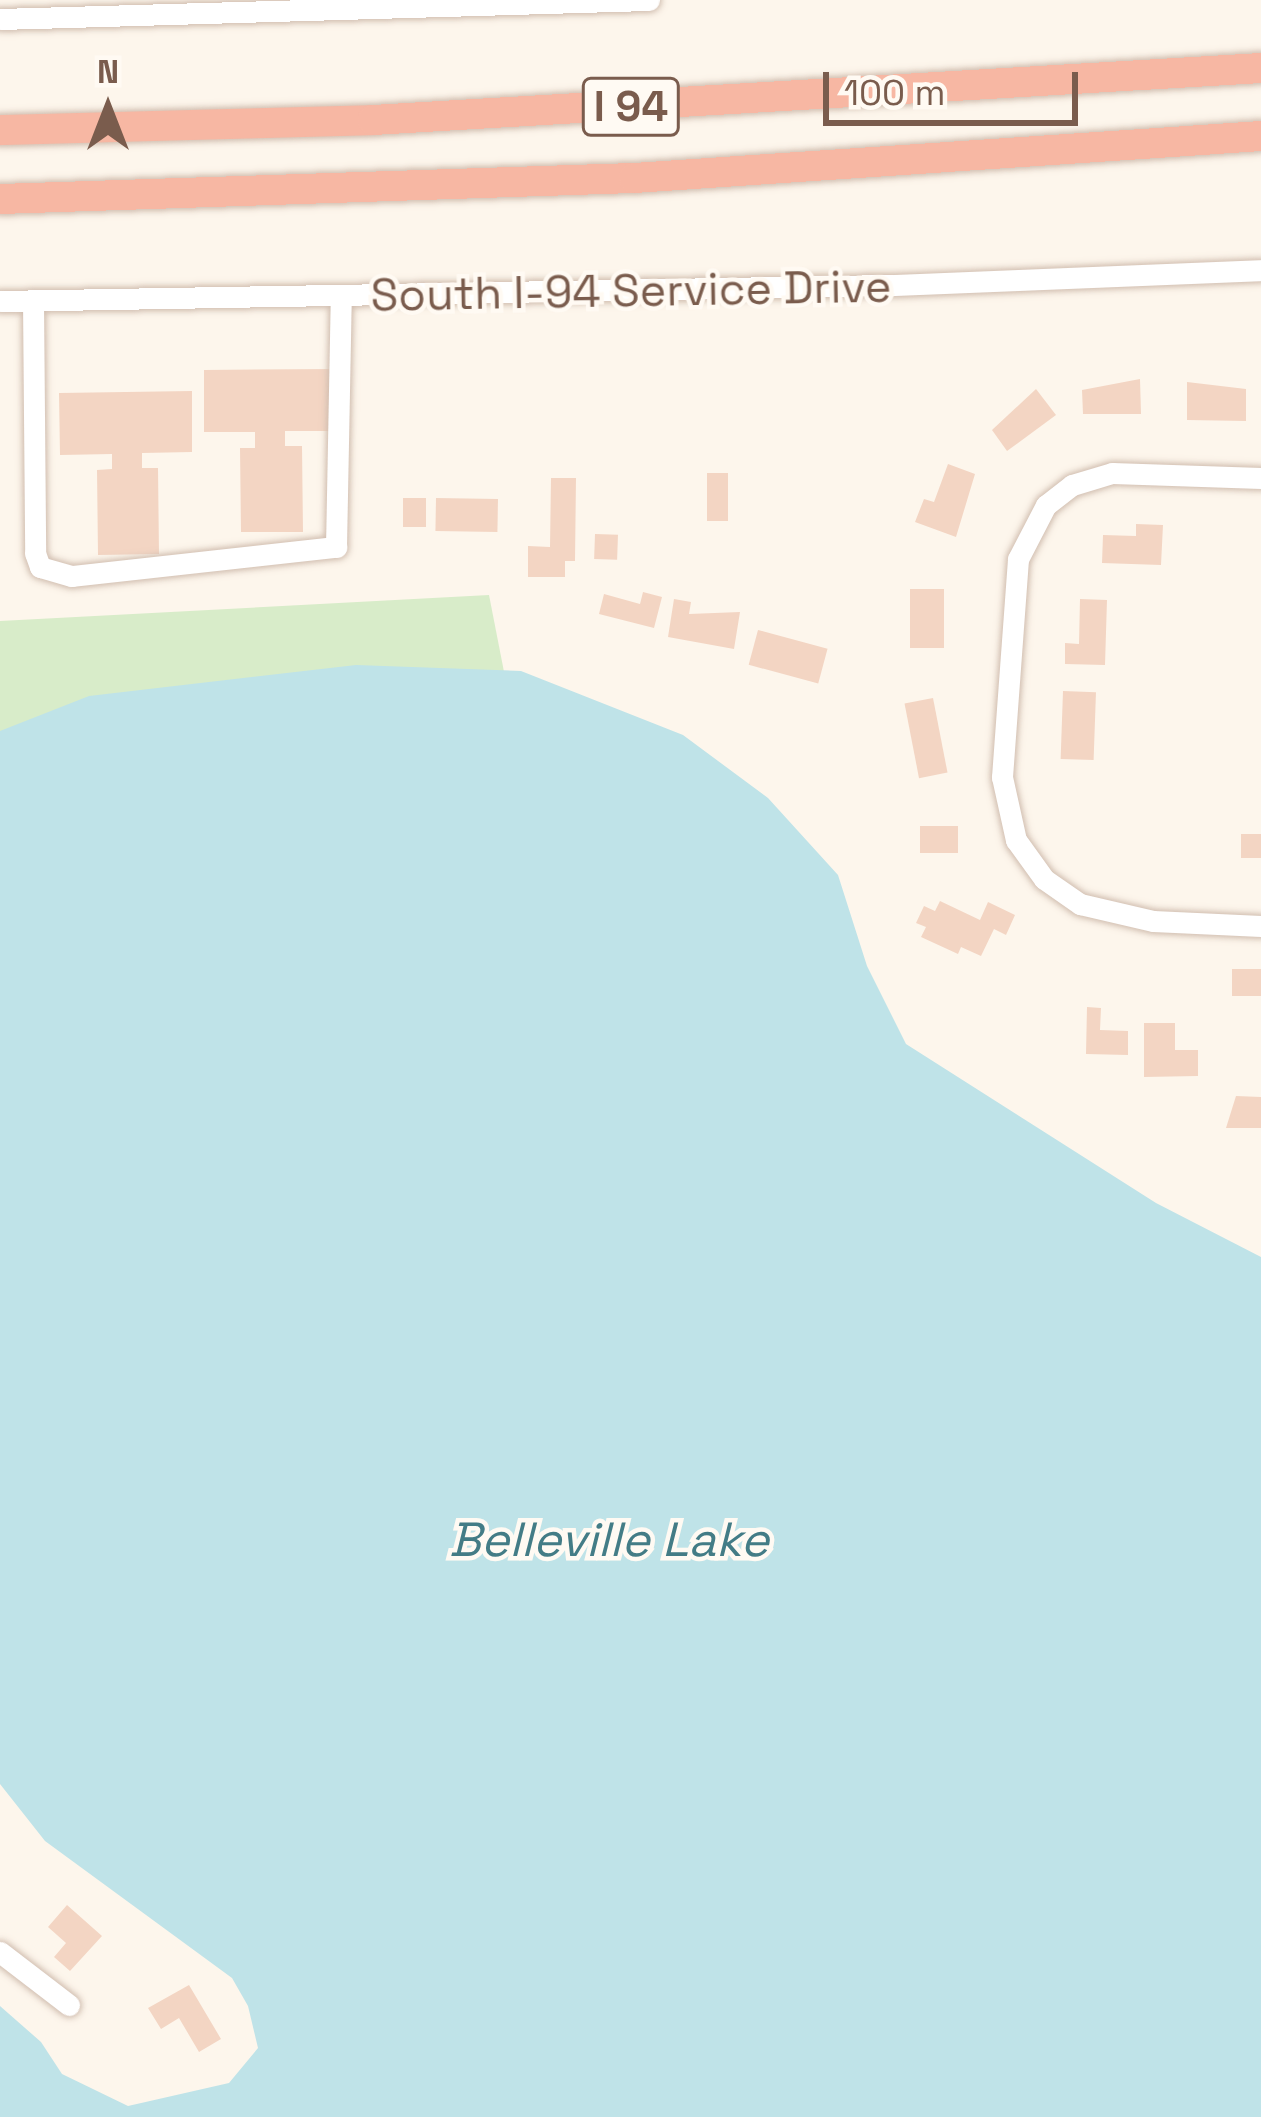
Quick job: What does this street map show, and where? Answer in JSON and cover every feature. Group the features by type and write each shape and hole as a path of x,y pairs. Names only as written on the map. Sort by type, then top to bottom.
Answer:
{"highway":[{"name":"I 94","path":"0,110 772,81 1261,49"},
{"name":"I 94","path":"0,130 419,118 1261,68"},
{"name":"I 94","path":"0,199 634,178 1261,136"}],"street":[{"path":"0,20 649,0"},
{"name":"South I-94 Service Drive","path":"0,301 340,297 1261,269"},
{"path":"33,300 34,553 40,567 72,576 336,547 340,297"},
{"path":"1261,478 1112,472 1060,493 1031,524 1018,559 1003,800 1016,840 1045,879 1100,913 1261,926"},
{"path":"0,1952 69,2005"}],"green space":[{"path":"489,595 522,764 0,836 0,621"}],"water":[{"name":"Belleville Lake","path":"356,665 521,671 683,735 768,798 838,875 867,966 906,1044 1156,1203 1261,1257 1261,2117 0,2117 0,2006 41,2042 62,2074 128,2106 229,2083 258,2048 248,2006 232,1978 45,1841 0,1784 0,731 89,696"}],"building":[{"path":"336,369 337,431 285,431 285,446 302,446 303,532 241,532 240,448 255,448 255,432 204,432 204,370"},
{"path":"1140,379 1141,414 1083,414 1082,390"},
{"path":"1187,382 1246,389 1246,421 1187,420"},
{"path":"1036,389 1056,415 1007,451 992,430"},
{"path":"192,391 192,452 142,453 142,468 158,468 159,554 98,555 97,470 112,469 112,454 60,455 59,393"},
{"path":"948,464 975,474 956,537 915,522 924,499 934,502"},
{"path":"707,473 728,473 728,521 707,521"},
{"path":"551,478 576,478 575,561 565,561 565,577 528,577 528,546 550,547"},
{"path":"403,498 426,498 426,527 403,527"},
{"path":"436,498 498,499 497,532 435,531"},
{"path":"1136,524 1163,525 1161,565 1102,563 1103,535 1136,536"},
{"path":"595,534 618,535 617,560 594,559"},
{"path":"910,589 944,589 944,648 910,648"},
{"path":"643,592 662,597 654,628 599,614 604,594 640,604"},
{"path":"674,599 691,602 689,614 740,612 734,649 668,637"},
{"path":"1080,599 1107,600 1105,665 1065,664 1065,643 1079,644"},
{"path":"758,630 828,649 818,683 749,665"},
{"path":"1063,691 1096,692 1094,760 1061,759"},
{"path":"933,698 948,773 919,778 905,704"},
{"path":"920,826 958,826 958,853 920,853"},
{"path":"1241,834 1261,834 1261,858 1241,858"},
{"path":"940,901 980,920 988,902 1015,915 1006,935 994,929 981,956 961,947 958,954 921,937 926,927 916,923 924,906 935,911"},
{"path":"1232,969 1261,969 1261,996 1232,996"},
{"path":"1087,1007 1101,1008 1100,1030 1128,1031 1128,1055 1086,1054"},
{"path":"1144,1023 1175,1023 1175,1050 1198,1050 1198,1076 1144,1077"},
{"path":"1236,1096 1261,1097 1261,1128 1226,1128"},
{"path":"67,1905 102,1936 70,1971 54,1957 66,1943 48,1927"},
{"path":"189,1985 221,2039 199,2052 179,2018 161,2029 148,2008"}]}
